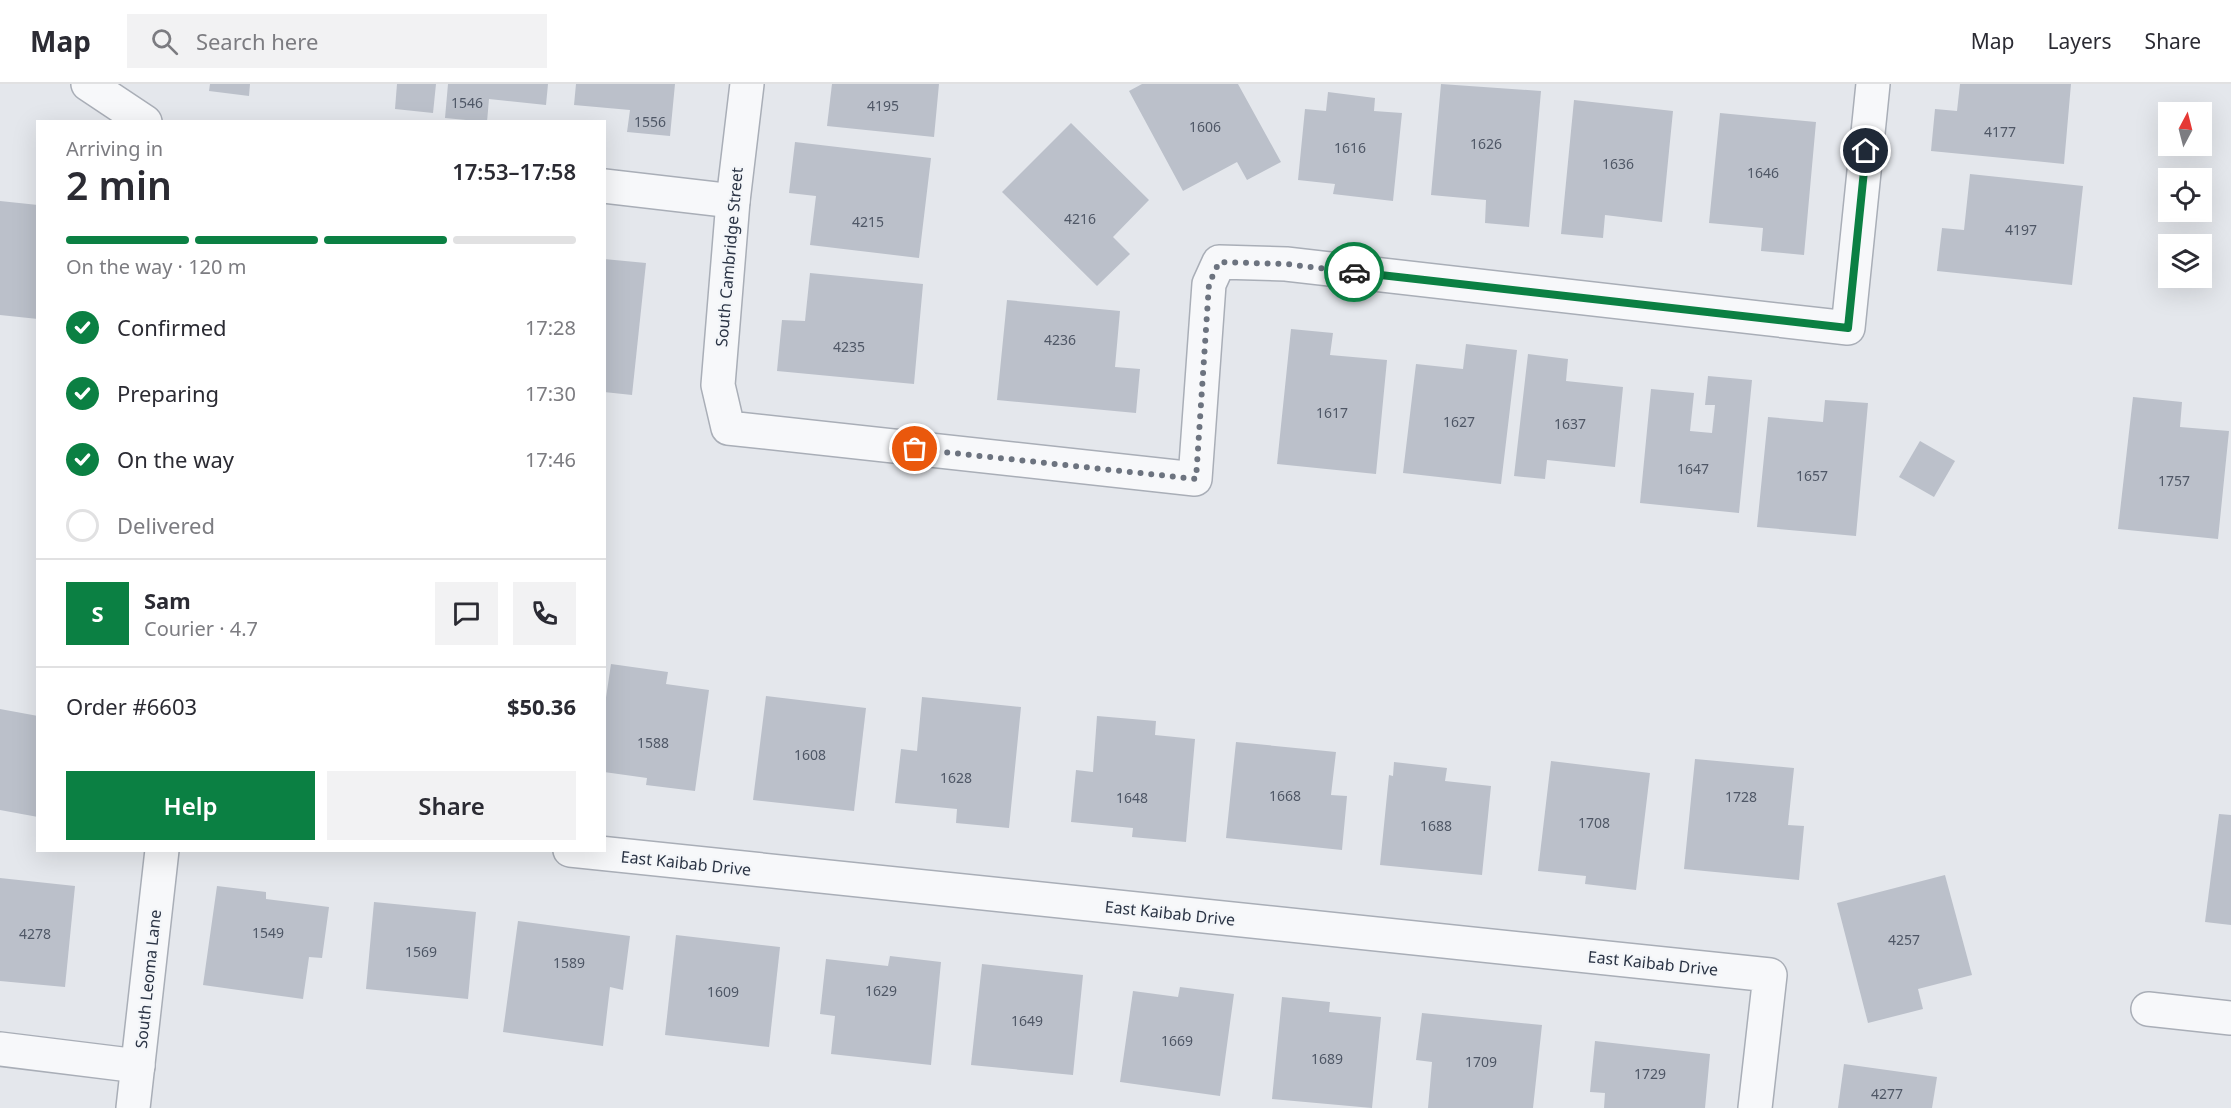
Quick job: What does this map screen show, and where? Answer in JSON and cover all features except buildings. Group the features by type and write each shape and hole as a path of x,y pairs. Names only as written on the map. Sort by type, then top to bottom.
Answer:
{"street":[{"path":"87,84 142,120"},
{"name":"South Cambridge Street","path":"747,84 733,201 718,385 728,428 1196,479 1209,284 1219,262 1298,265 1848,328 1873,84"},
{"path":"606,186 733,201"},
{"name":"South Leoma Lane","path":"133,1108 162,852"},
{"name":"East Kaibab Drive","path":"589,852 1770,975 1755,1108"},
{"path":"2148,1010 2231,1018"},
{"path":"0,1049 138,1066"}],"way so far":[{"path":"915,449 1196,479 1209,284 1219,262 1286,264 1354,272"}],"route":[{"path":"1354,272 1848,328 1866,151"}]}
